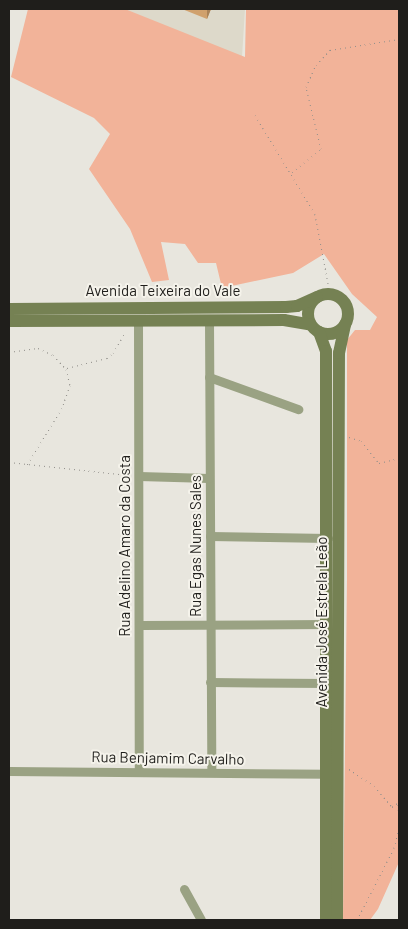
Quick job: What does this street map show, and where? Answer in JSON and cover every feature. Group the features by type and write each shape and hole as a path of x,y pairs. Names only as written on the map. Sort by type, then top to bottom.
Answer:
{"street":[{"name":"Avenida Teixeira do Vale","path":"9,309 286,307 297,306 330,294"},
{"path":"330,294 342,300 346,305 347,319 345,325"},
{"path":"315,329 308,313 309,307 317,298"},
{"name":"Avenida Teixeira do Vale","path":"9,321 284,320 330,334 345,325"},
{"name":"Rua Adelino Amaro da Costa","path":"135,321 139,476 139,772"},
{"name":"Rua Egas Nunes Sales","path":"209,321 211,772"},
{"name":"Avenida José Estrela Leão","path":"337,920 339,353 345,325"},
{"name":"Avenida José Estrela Leão","path":"315,329 326,351 328,538 326,920"},
{"path":"209,376 298,409"},
{"path":"139,476 209,478"},
{"path":"210,536 328,538"},
{"path":"140,625 327,624"},
{"path":"210,682 327,683"},
{"name":"Rua Benjamim Carvalho","path":"9,770 327,774"},
{"path":"184,889 201,920"}],"path":[{"path":"292,172 321,149 306,87 316,65 330,50 399,39"},
{"path":"255,115 292,172 315,214 330,294"},
{"path":"66,369 98,362 113,353 135,321"},
{"path":"9,352 38,348 53,355 66,369 70,385 66,399 28,465"},
{"path":"339,433 361,441 379,463 399,458"},
{"path":"9,462 103,474 139,476"},
{"path":"338,763 358,773 374,786 392,807 399,803 399,827 394,848 357,920"}],"shaded area":[{"path":"28,9 125,9 245,57 246,9 399,9 399,862 378,909 370,920 343,920 347,578 347,340 355,330 370,330 377,317 352,294 324,254 293,273 222,288 216,263 198,263 185,244 161,242 169,280 152,282 130,229 89,169 110,134 94,118 11,77"},
{"path":"124,9 245,9 242,57"}]}
